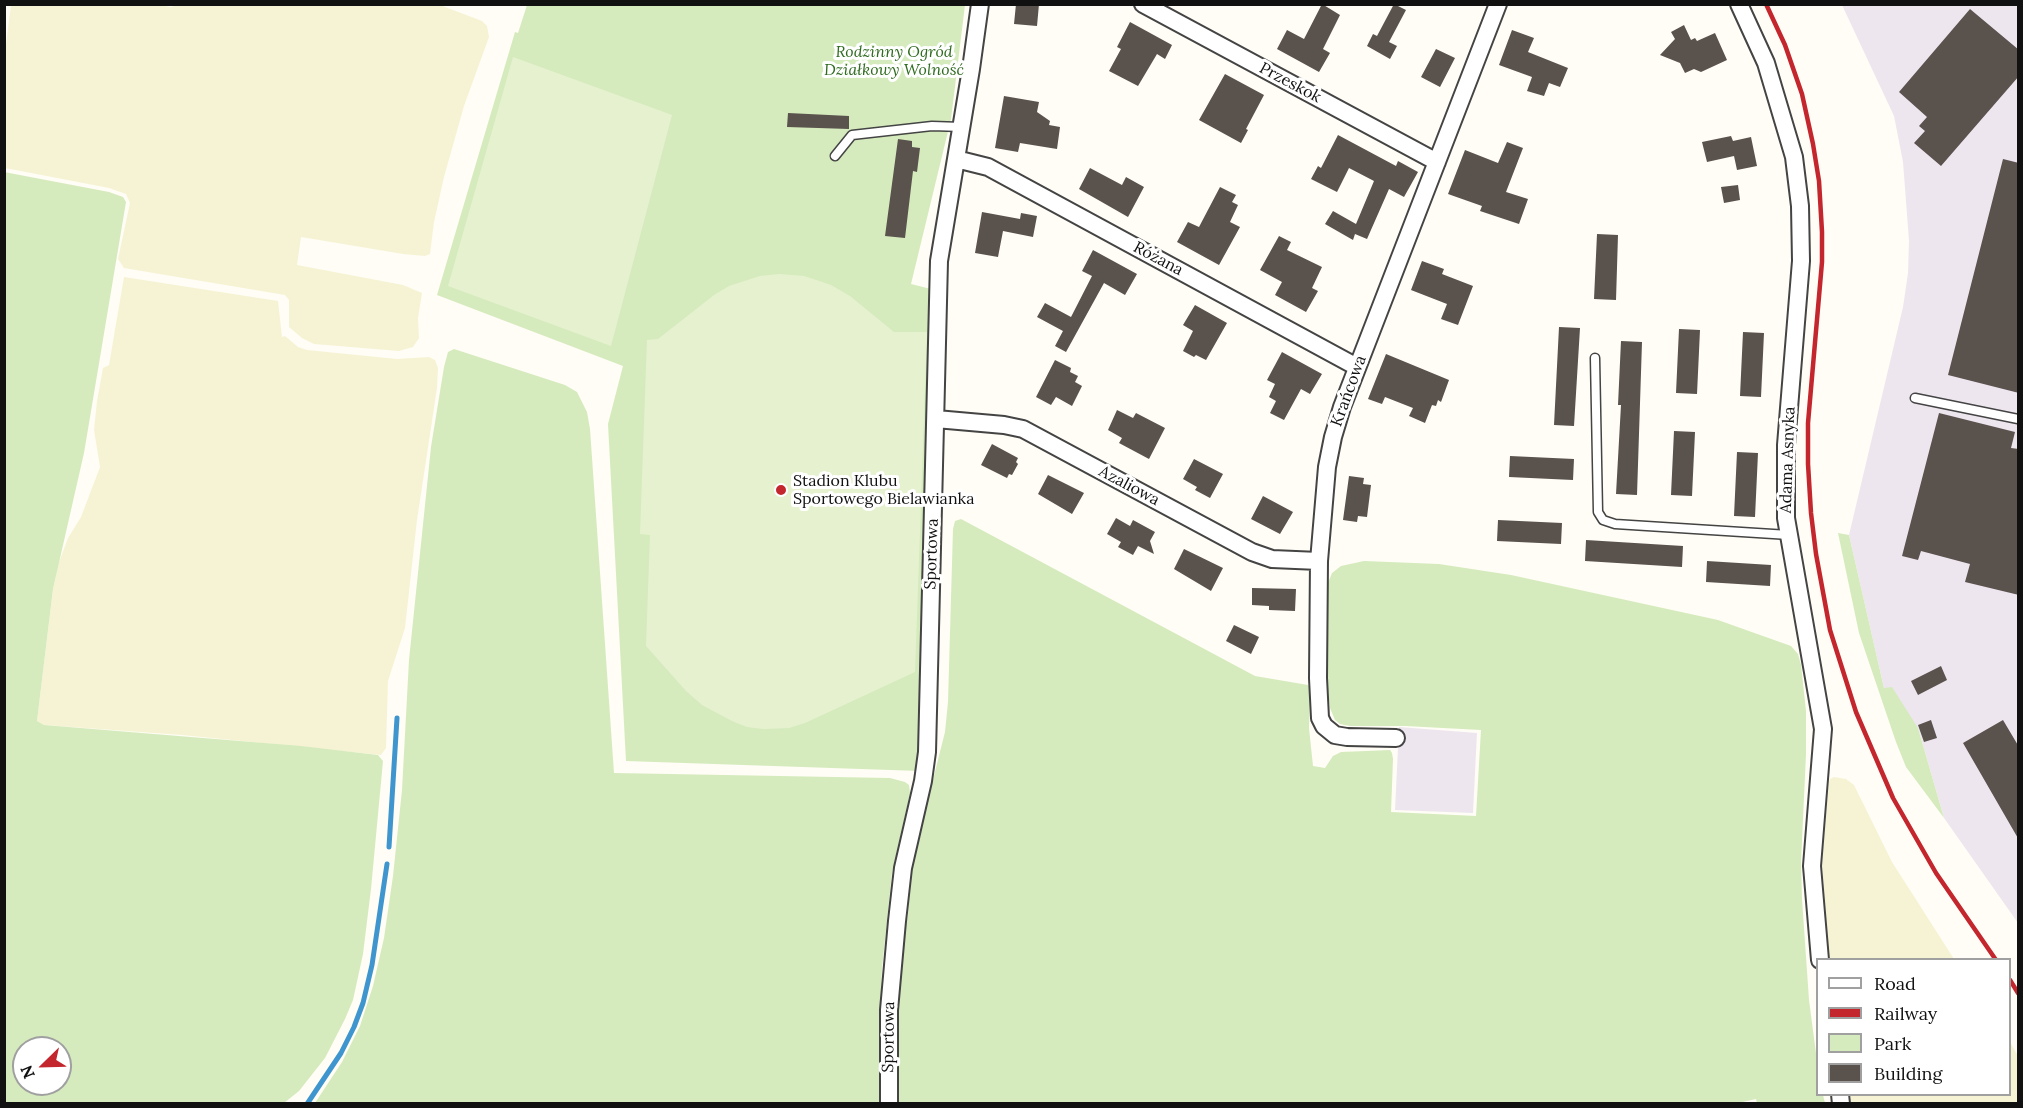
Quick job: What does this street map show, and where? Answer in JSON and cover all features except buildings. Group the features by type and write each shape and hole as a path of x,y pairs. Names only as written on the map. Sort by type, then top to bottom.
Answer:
{"street":[{"name":"Sportowa","path":"889,1104 888,1032 897,921 903,868 924,777 926,758 939,267 980,4"},
{"name":"Przeskok","path":"1143,4 1437,162"},
{"name":"Krańcowa","path":"1396,738 1335,735 1324,726 1320,718 1319,561 1330,448 1337,420 1498,4"},
{"name":"Adama Asnyka","path":"1739,4 1766,63 1782,115 1794,157 1800,206 1802,261 1786,445 1786,518 1823,729 1812,866 1820,958"},
{"name":"Różana","path":"956,159 988,167 1358,367"},
{"name":"Azaliowa","path":"936,419 1004,425 1023,429 1252,552 1272,559 1319,561"}],"lane":[{"path":"835,156 852,135 932,126 962,127"},
{"path":"1595,358 1598,512 1602,520 1615,524 1789,535"},
{"path":"1915,398 2019,419"}],"shaded area":[{"path":"179,4 440,5 482,21 487,26 489,37 464,106 444,177 430,254 425,256 403,254 301,237 297,265 403,285 422,293 418,318 419,338 413,347 399,351 314,344 289,327 289,300 285,295 124,268 118,259 130,203 126,194 109,188 5,168 5,52 11,5 159,5 171,7"},
{"path":"1842,5 2018,5 2018,923 1944,818 1918,728 1884,688 1849,535 1903,307 1908,273 1909,241 1903,162 1894,116"},
{"path":"124,277 278,301 282,337 285,336 298,347 307,350 397,359 429,357 435,360 438,368 437,388 417,520 405,628 388,681 386,748 381,755 182,735 44,725 37,721 53,589 59,562 68,538 81,517 100,467 94,430 97,401 103,368 109,365"},
{"path":"1399,727 1477,733 1473,813 1395,810"},
{"path":"1834,777 1846,779 1854,785 1892,862 1953,958 1829,958 1822,863 1830,779"},
{"path":"2011,1044 2018,1056 2018,1103 1849,1103 1848,1096 2011,1096"}],"green space":[{"name":"Rodzinny Ogród Działkowy Wolność","path":"527,5 965,5 951,119 911,284 931,289 920,771 626,761 608,424 623,366 437,295 515,32 518,33"},
{"path":"513,57 672,115 611,346 448,286"},
{"path":"4,172 109,192 123,197 126,202 84,453 53,589 37,721 44,725 301,746 378,755 383,761 363,954 353,1000 325,1058 299,1091 284,1103 5,1103"},
{"name":"Stadion Klubu Sportowego Bielawianka","path":"779,274 804,276 831,285 850,296 894,332 927,332 915,672 805,723 789,728 763,729 747,727 702,705 686,691 646,646 650,535 640,534 647,340 658,339 729,286 760,276"},
{"path":"454,349 565,385 577,392 587,412 614,773 890,778 909,785 910,793 892,873 882,968 879,1103 315,1103 342,1062 360,1026 373,986 384,938 402,790 409,660 431,447 444,367 448,352"},
{"path":"961,519 1255,676 1308,685 1310,688 1309,728 1313,766 1325,768 1333,756 1341,752 1390,750 1393,759 1391,812 1476,816 1481,730 1350,726 1340,724 1335,720 1330,708 1328,689 1328,583 1332,573 1341,566 1364,561 1439,564 1511,575 1718,620 1791,646 1798,654 1801,665 1806,711 1802,899 1809,1000 1816,1053 1816,1096 1823,1096 1825,1103 1757,1103 1756,1099 1733,1104 897,1104 896,1029 901,952 908,914 911,867 945,732 955,521"},
{"path":"1838,533 1849,535 1884,688 1892,687 1918,728 1944,818 1906,767 1896,742 1859,633"}],"waterway":[{"path":"389,847 397,718"},
{"path":"307,1104 341,1053 363,1003 372,965 387,864"}],"railway":[{"path":"1766,4 1785,45 1802,94 1819,181 1822,262 1808,423 1808,464 1816,554 1830,630 1856,712 1893,798 1936,873 1995,958"},
{"path":"2011,982 2018,993"}],"place":[{"name":"Stadion Klubu Sportowego Bielawianka","path":"781,490"}]}
